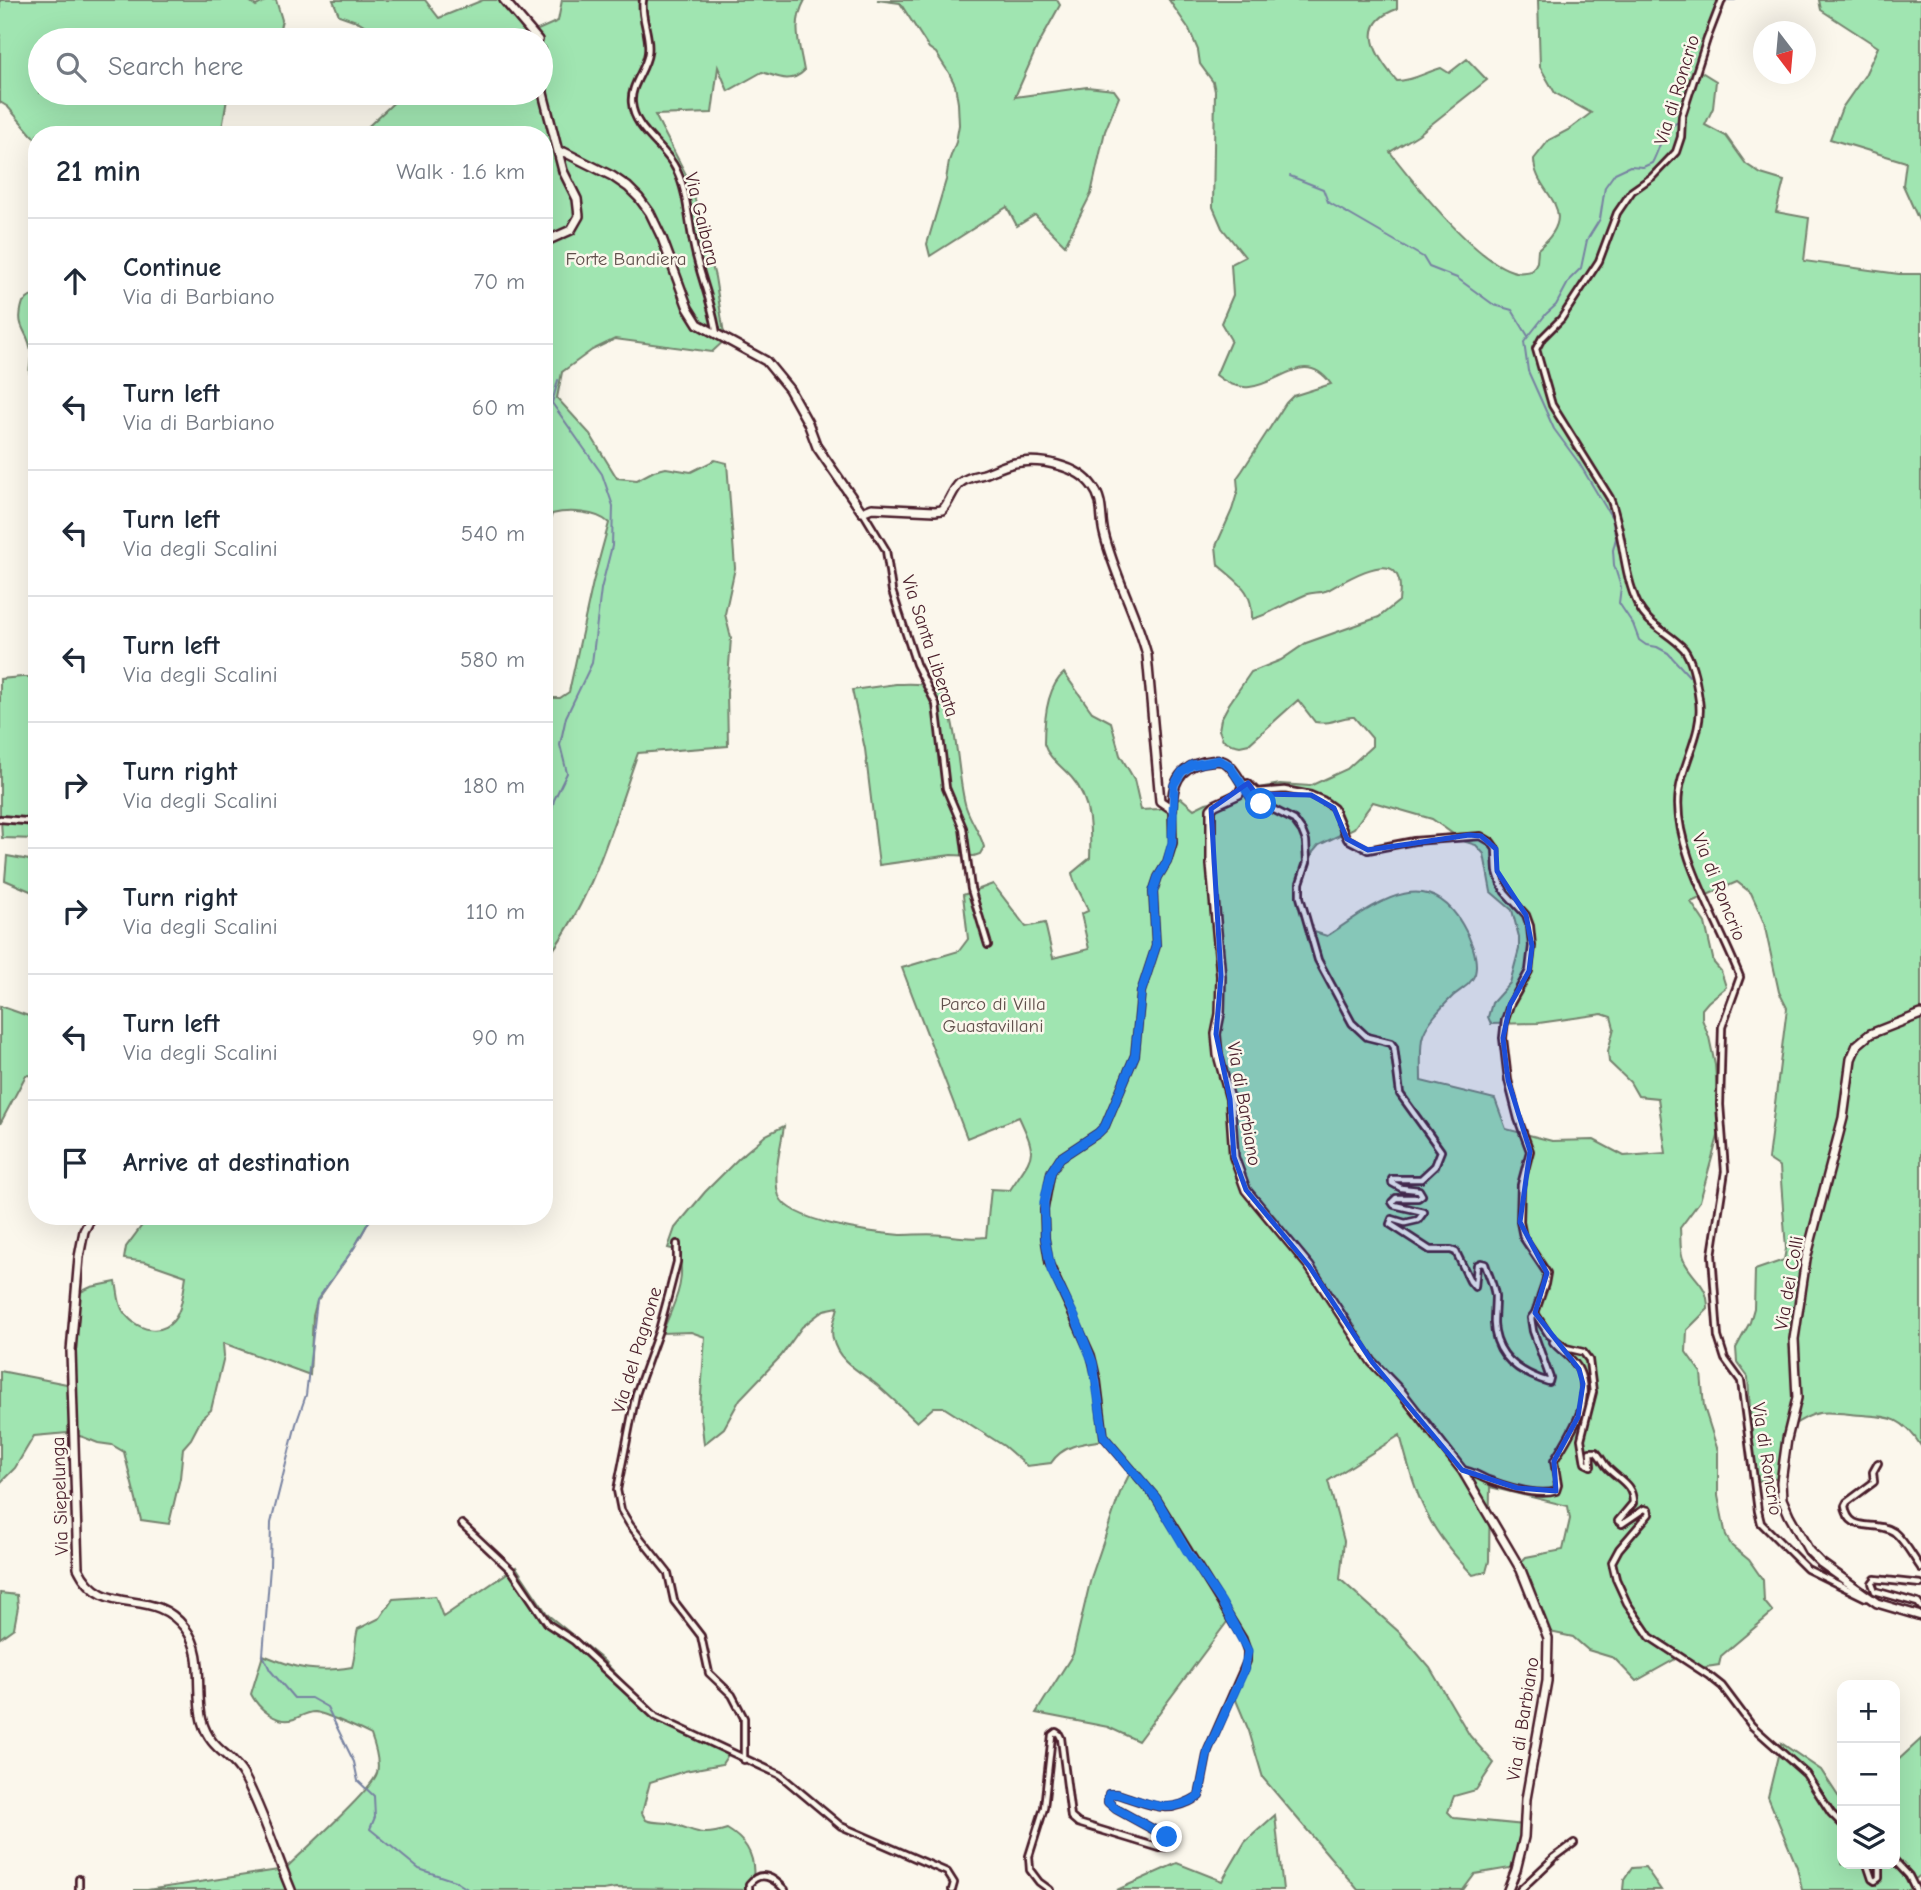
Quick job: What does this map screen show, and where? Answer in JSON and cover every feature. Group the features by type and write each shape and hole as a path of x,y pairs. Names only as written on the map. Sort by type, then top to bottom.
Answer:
{"street":[{"path":"504,0 528,28"},
{"name":"Via Gaibara","path":"643,0 641,7 649,44 647,58 632,93 633,110 638,121 675,166 681,179 694,247 717,335"},
{"name":"Via di Roncrio","path":"1722,0 1682,116 1681,137 1676,152 1652,177 1632,191 1616,213 1599,261 1561,319 1542,338 1536,349 1552,405 1613,507 1621,533 1623,562 1640,609 1648,620 1684,649 1699,700 1699,721 1679,792 1679,808 1686,849 1740,977 1722,1027 1720,1105 1725,1171 1712,1255 1718,1337 1725,1359 1741,1381 1761,1523 1807,1569 1877,1603"},
{"path":"546,105 552,126"},
{"path":"553,130 579,216 571,230 553,238"},
{"name":"Via Santa Liberata","path":"559,153 564,152 612,176 639,198 662,238 688,308 698,324 766,361 789,389 808,423 817,447 886,550 892,591 916,664 936,704 946,788 963,828 971,889 988,945"},
{"path":"862,512 873,508 942,510 958,484 969,477 1027,461 1041,461 1073,470 1093,486 1100,501 1105,538 1147,654 1159,797 1163,804 1172,809"},
{"path":"1050,1890 1039,1882 1030,1870 1029,1856 1044,1808 1052,1735 1056,1732 1061,1738 1071,1817 1078,1823 1160,1848 1166,1847 1169,1842 1167,1837 1116,1809 1108,1802 1109,1794 1163,1808 1174,1808 1199,1796 1208,1750 1247,1661 1248,1651 1238,1630 1156,1498 1104,1437 1093,1363 1075,1317 1051,1270 1045,1238 1044,1202 1051,1172 1060,1158 1105,1126 1135,1055 1141,992 1156,946 1153,892 1170,854 1174,833 1173,791 1178,776 1192,765 1207,761 1229,765 1251,798 1294,820 1302,831 1307,862 1300,883 1300,897 1318,960 1352,1023 1367,1037 1391,1043 1394,1047 1400,1094 1441,1152 1435,1166 1421,1179 1392,1179 1392,1183 1401,1188 1419,1190 1422,1195 1418,1198 1395,1198 1392,1202 1394,1205 1424,1213 1418,1220 1405,1223 1392,1219 1390,1224 1430,1250 1456,1252 1475,1287 1478,1265 1485,1264 1495,1294 1494,1326 1497,1342 1505,1358 1519,1370 1549,1382 1550,1378 1532,1331 1531,1318 1547,1273 1523,1237 1520,1222 1521,1185 1530,1151 1518,1119 1507,1075 1503,1038 1510,1005 1529,971 1531,936 1526,915 1505,892 1497,871 1496,849 1481,835 1469,835 1368,850 1347,839 1334,808 1324,800 1285,790 1256,792 1248,783 1243,785"},
{"name":"Via di Barbiano","path":"1243,785 1239,794 1211,809 1211,865 1221,976 1220,1014 1216,1034 1218,1055 1230,1099 1234,1157 1246,1191 1309,1266 1372,1362 1401,1392 1462,1470 1521,1570 1545,1630 1549,1647 1547,1681 1526,1799 1524,1837 1508,1890"},
{"path":"0,819 28,821"},
{"name":"Via dei Colli","path":"1921,1014 1870,1034 1857,1045 1850,1059 1843,1118 1806,1259 1794,1339 1796,1407 1783,1464 1782,1499 1810,1551 1827,1568 1877,1603 1921,1616"},
{"name":"Via Siepelunga","path":"87,1225 80,1250 71,1351 78,1568 96,1593 118,1600 156,1606 169,1613 187,1630 196,1652 198,1702 208,1737 242,1772 258,1805 291,1890"},
{"name":"Via del Pagnone","path":"677,1244 677,1262 663,1317 629,1420 617,1490 621,1510 668,1573 674,1601 701,1636 709,1673 732,1695 744,1718 744,1760"},
{"path":"1462,1470 1517,1488 1548,1494 1556,1491 1558,1485 1554,1461 1578,1417 1584,1400 1583,1384 1579,1369 1549,1335 1535,1313"},
{"path":"1549,1335 1566,1348 1583,1353 1590,1360 1593,1392 1581,1439 1585,1463 1591,1466 1590,1452 1596,1452 1608,1468 1629,1486 1633,1503 1618,1521 1622,1524 1644,1509 1648,1510 1649,1514 1619,1549 1612,1562 1627,1604 1650,1637 1722,1686 1752,1726 1806,1774 1837,1819"},
{"path":"1878,1463 1873,1472 1874,1482 1847,1502 1845,1511 1849,1519 1856,1524 1883,1526 1896,1534 1921,1568"},
{"path":"462,1524 512,1571 548,1624 574,1641 656,1717 780,1775 841,1826 947,1872 954,1883 952,1890"},
{"path":"1921,1584 1875,1579 1872,1583 1875,1591 1918,1603 1921,1607"},
{"path":"1520,1890 1574,1843"},
{"path":"1900,1866 1916,1890"},
{"path":"1869,1869 1875,1881 1879,1878 1879,1869"},
{"path":"749,1890 749,1884 754,1877 760,1875 769,1876 785,1890"},
{"path":"79,1879 79,1890"}],"highlighted area":[{"path":"1248,783 1256,794 1311,795 1334,808 1347,839 1368,850 1469,835 1481,836 1496,849 1497,871 1526,915 1532,946 1529,971 1510,1005 1503,1038 1508,1080 1530,1151 1520,1222 1547,1273 1535,1313 1579,1369 1583,1384 1578,1417 1554,1461 1556,1491 1517,1488 1462,1470 1372,1362 1309,1266 1246,1190 1234,1157 1230,1099 1216,1034 1221,976 1211,809"}],"green space":[{"path":"0,0 248,0 256,6 267,0 276,0 282,20 280,28 28,28 28,105 226,105 222,126 28,126 28,130 8,107 0,102"},
{"path":"333,0 425,0 439,18 483,0 501,0 526,28 368,28 339,15"},
{"name":"Forte Bandiera","path":"562,0 805,0 797,27 804,71 799,75 784,78 762,72 728,91 718,67 712,113 655,115 691,184 715,277 725,340 712,352 615,339 592,350 562,372 557,398 590,434 617,478 637,480 666,468 691,472 715,460 727,463 735,568 725,614 731,638 727,693 728,746 638,753 600,862 576,914 553,949 553,698 560,698 569,692 609,523 582,512 553,514 553,126 369,126 391,105 553,105 553,28 542,28 558,21"},
{"path":"877,0 1057,0 1060,5 1037,47 1015,97 1087,87 1114,90 1119,97 1105,131 1091,194 1065,245 1035,215 1017,226 1007,207 930,256 927,244 959,125 955,85 900,3"},
{"name":"Parco di Villa Guastavillani","path":"1169,0 1397,0 1397,9 1384,15 1376,23 1373,42 1397,81 1441,68 1449,73 1467,59 1487,80 1419,134 1390,152 1430,201 1466,239 1501,266 1522,272 1532,271 1537,262 1538,249 1551,235 1557,223 1554,202 1536,172 1534,159 1549,140 1570,129 1591,113 1555,93 1540,67 1538,0 1718,0 1723,10 1718,17 1700,71 1716,81 1713,108 1705,125 1726,136 1746,164 1761,174 1784,181 1776,212 1809,218 1804,261 1899,274 1921,274 1921,1446 1905,1427 1890,1418 1820,1413 1792,1426 1782,1478 1758,1481 1748,1377 1737,1362 1736,1348 1754,1308 1755,1270 1784,1260 1786,1249 1780,1167 1768,1159 1787,1008 1779,992 1764,923 1751,893 1737,882 1691,902 1705,923 1714,963 1721,971 1726,987 1702,1009 1702,1019 1715,1065 1720,1129 1700,1201 1680,1228 1680,1245 1684,1261 1706,1293 1708,1309 1687,1330 1686,1352 1701,1373 1704,1407 1718,1451 1718,1496 1726,1536 1732,1546 1749,1560 1763,1580 1764,1601 1773,1612 1721,1656 1719,1665 1700,1668 1681,1656 1636,1681 1614,1658 1588,1650 1573,1637 1545,1631 1518,1565 1526,1557 1563,1550 1570,1519 1568,1506 1490,1487 1489,1561 1486,1572 1473,1575 1444,1542 1425,1511 1400,1435 1328,1481 1344,1541 1340,1579 1399,1632 1430,1668 1470,1736 1494,1763 1476,1790 1454,1796 1448,1812 1454,1818 1524,1825 1516,1867 1475,1874 1463,1890 1358,1890 1263,1778 1249,1731 1233,1693 1246,1662 1246,1648 1230,1618 1138,1741 1108,1727 1036,1713 1073,1654 1091,1578 1120,1493 1132,1469 1106,1440 1068,1448 1051,1463 1027,1466 1004,1446 943,1407 934,1407 917,1422 840,1354 832,1335 838,1307 824,1310 802,1327 781,1356 740,1399 724,1428 704,1444 700,1409 705,1337 691,1332 662,1333 675,1303 680,1281 680,1260 676,1250 668,1248 675,1228 705,1192 739,1158 766,1135 784,1126 777,1188 786,1205 798,1213 853,1229 888,1234 986,1237 991,1189 1010,1190 1031,1155 1029,1140 1019,1117 967,1138 902,968 959,951 968,939 963,895 993,884 1026,927 1045,923 1053,958 1089,949 1081,914 1088,911 1072,873 1090,858 1090,826 1086,805 1078,786 1052,758 1044,744 1050,696 1053,687 1064,673 1092,712 1111,722 1120,755 1134,779 1141,810 1159,809 1181,798 1194,809 1248,790 1280,784 1310,786 1347,769 1372,746 1372,738 1354,717 1315,722 1298,700 1249,744 1231,744 1223,740 1219,730 1229,704 1251,672 1281,660 1306,643 1379,617 1399,601 1400,585 1393,570 1387,567 1370,570 1326,591 1307,594 1252,619 1247,593 1218,565 1216,546 1232,510 1238,490 1237,478 1293,396 1331,384 1318,372 1305,368 1250,387 1234,385 1216,375 1231,340 1221,323 1233,295 1231,264 1245,257 1222,228 1213,207 1215,91 1213,82 1200,64 1198,50 1189,29","holes":["1373,802 1432,819 1463,841 1476,845 1484,854 1491,892 1512,910 1519,937 1519,949 1510,983 1492,1003 1488,1017 1491,1024 1539,1023 1602,1014 1611,1017 1614,1028 1608,1051 1609,1062 1630,1082 1638,1096 1658,1098 1666,1153 1624,1156 1594,1140 1552,1141 1506,1129 1495,1099 1421,1081 1421,1044 1424,1033 1439,1010 1473,978 1476,968 1471,941 1447,905 1431,895 1414,893 1396,896 1378,903 1327,936 1311,931 1301,892 1313,852 1319,845 1354,828"]},
{"path":"1819,0 1921,0 1921,225 1903,185 1906,162 1830,139 1842,108 1865,75 1878,47 1821,10"},
{"path":"28,298 28,340 20,318 23,302"},
{"path":"28,677 28,820 0,817 0,679"},
{"path":"896,684 930,686 939,691 945,700 954,729 966,807 984,847 980,854 951,855 879,865 865,749 852,690"},
{"path":"1,820 28,822 28,839 2,838"},
{"path":"7,856 28,860 28,890 5,880"},
{"path":"0,1006 28,1016 28,1075 0,1124"},
{"path":"142,1225 367,1225 317,1301 313,1316 310,1375 223,1343 224,1356 211,1410 202,1418 183,1448 180,1478 169,1524 141,1520 124,1452 112,1445 68,1433 34,1436 15,1468 0,1483 0,1371 72,1385 76,1294 91,1287 116,1282 121,1306 127,1317 150,1329 166,1327 178,1313 186,1276 146,1262 124,1259 126,1247"},
{"path":"516,1567 548,1615 602,1659 656,1717 685,1734 731,1750 722,1764 685,1771 650,1782 642,1813 646,1820 651,1822 668,1823 702,1833 727,1829 742,1841 751,1855 754,1871 751,1890 294,1890 285,1869 373,1781 378,1769 377,1759 371,1735 343,1722 315,1712 281,1720 263,1710 251,1694 263,1655 286,1664 307,1668 328,1670 352,1667 358,1629 380,1618 393,1599 435,1596 443,1617"},
{"path":"0,1593 17,1595 18,1607 14,1628 0,1638"},
{"path":"1921,1739 1921,1875 1914,1880 1917,1890 1802,1890 1797,1867 1768,1797 1781,1743 1821,1770 1837,1794 1837,1869 1900,1869 1900,1758"},
{"path":"1275,1815 1283,1890 1117,1890 1177,1863 1222,1881 1245,1842"},
{"path":"1645,1867 1661,1890 1623,1890 1624,1880 1632,1868"},
{"path":"278,1870 286,1890 147,1890"}],"waterway":[{"path":"1728,0 1735,0"},
{"path":"1678,122 1664,135 1652,163 1643,167 1630,166 1615,173 1605,187 1600,219 1587,240 1581,268 1570,279 1556,305 1524,342 1528,371 1554,429 1579,463 1612,518 1616,538 1613,550 1614,565 1621,587 1619,603 1633,624 1639,640 1668,653 1689,676"},
{"path":"1290,176 1323,189 1328,202 1423,257 1429,267 1457,278 1494,305 1512,310 1528,336"},
{"path":"553,399 558,380"},
{"path":"553,404 602,474 613,506 612,546 601,589 592,663 566,717 560,745 567,773 553,805"},
{"path":"367,1225 317,1300 306,1395 271,1523 263,1655 270,1670 294,1698 311,1698 327,1707 354,1762 358,1781 374,1796 375,1817 370,1829 419,1869 455,1881 469,1890"}],"route":[{"path":"1167,1837 1116,1809 1108,1802 1109,1794 1163,1808 1174,1808 1199,1796 1208,1750 1244,1671 1248,1651 1221,1601 1188,1553 1156,1498 1104,1437 1091,1355 1049,1263 1044,1228 1044,1202 1049,1177 1057,1161 1105,1126 1135,1055 1139,1000 1156,946 1153,892 1170,854 1174,833 1172,797 1178,776 1187,768 1219,760 1229,765 1251,798 1261,804"}]}
